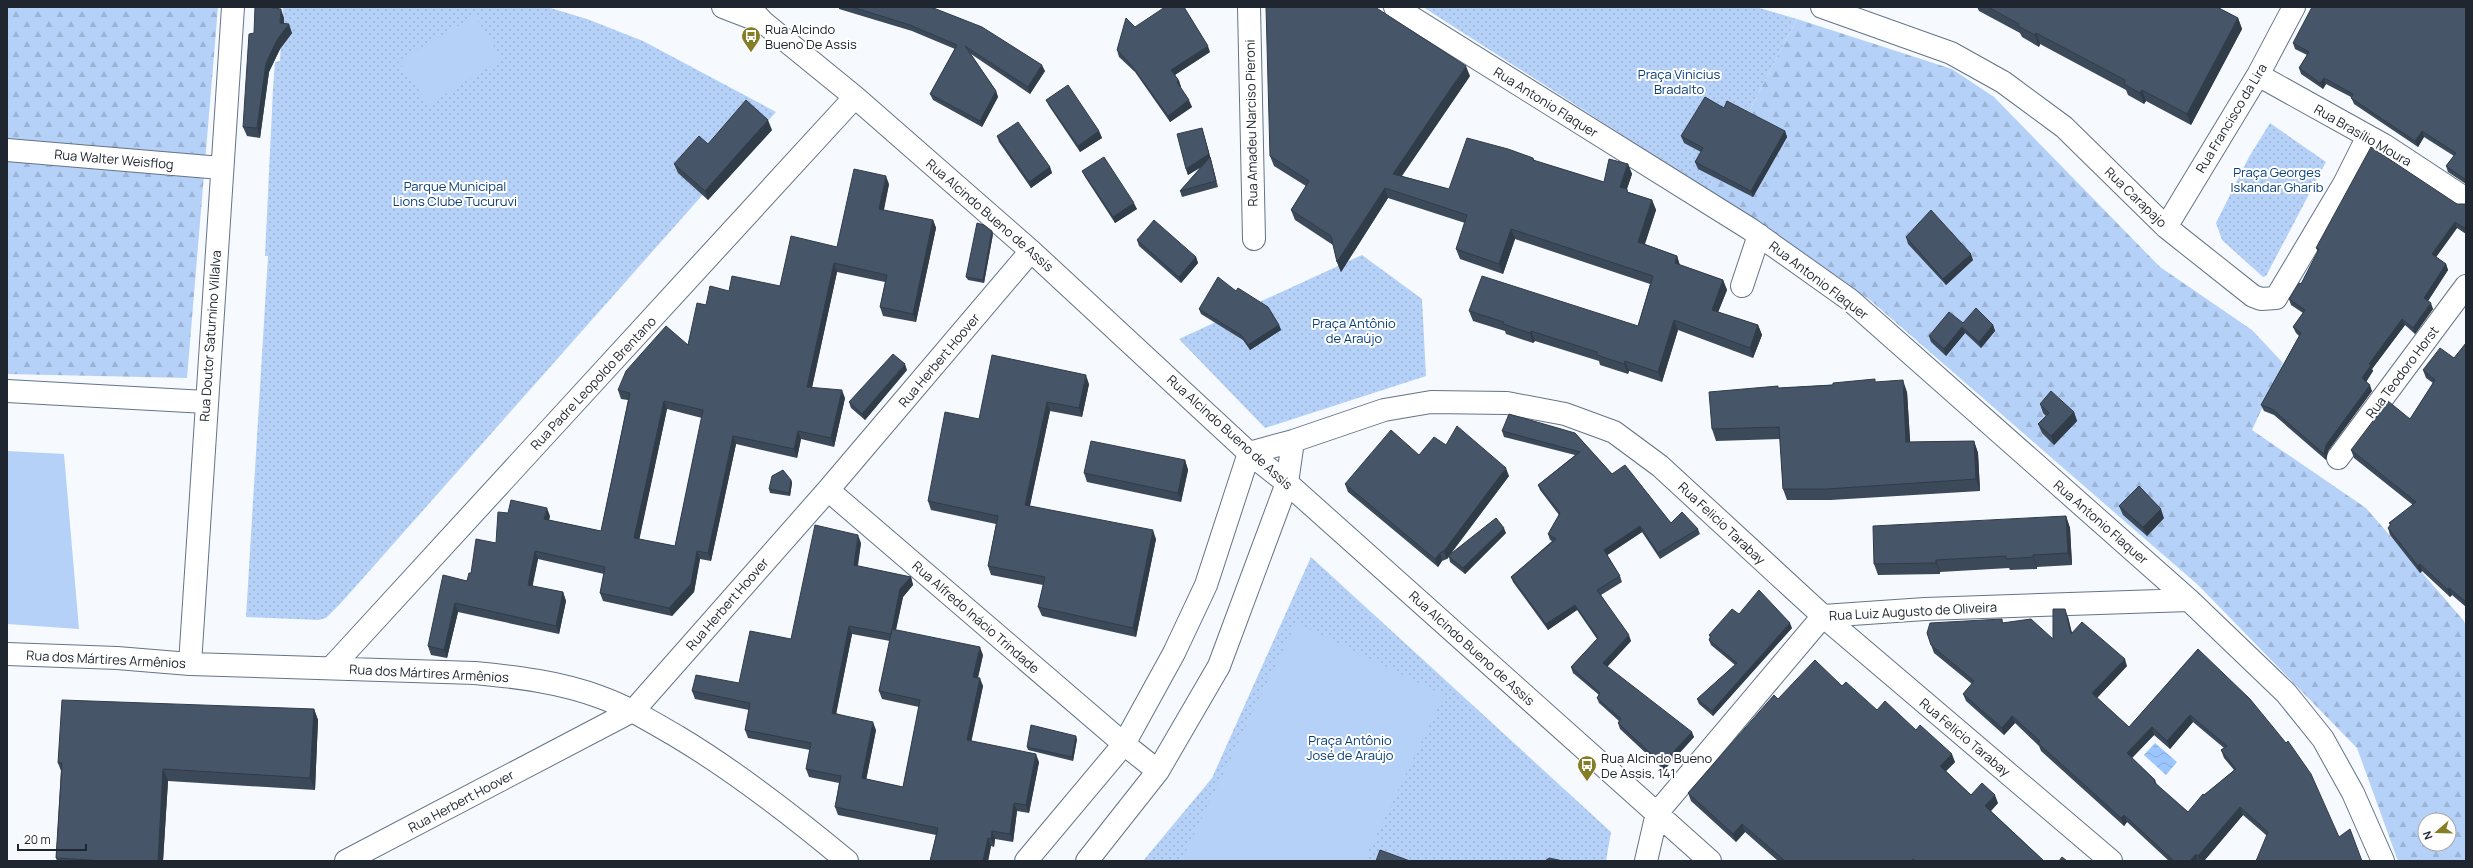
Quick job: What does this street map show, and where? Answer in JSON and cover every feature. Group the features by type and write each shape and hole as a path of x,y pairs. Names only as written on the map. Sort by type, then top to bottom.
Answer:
{"street":[{"name":"Rua Doutor Saturnino Villalva","path":"190,664 221,168 233,7"},
{"path":"723,7 764,22"},
{"name":"Rua Alcindo Bueno de Assis","path":"749,7 764,22 855,97 1031,251 1249,453 1287,484 1710,861"},
{"name":"Rua Amadeu Narciso Pieroni","path":"1249,7 1254,239"},
{"name":"Rua Antonio Flaquer","path":"1395,7 1759,235 1850,300 2189,600 2286,692 2323,739 2353,793 2383,861"},
{"name":"Rua Carapajo","path":"1822,7 1951,53 2002,82 2064,127 2166,228 2253,296 2261,299 2276,298 2344,184 2368,136"},
{"name":"Rua Francisco da Lira","path":"2166,228 2258,75 2294,7"},
{"name":"Rua Brasílio Moura","path":"2258,75 2403,156 2466,199"},
{"name":"Rua Padre Leopoldo Brentano","path":"332,668 855,97"},
{"name":"Rua Walter Weisflog","path":"7,150 221,168"},
{"name":"Rua Antonio Flaquer","path":"1742,286 1759,235"},
{"name":"Rua Herbert Hoover","path":"346,861 634,710 828,490 1031,251"},
{"name":"Rua Teodoro Horst","path":"2338,458 2466,286"},
{"path":"7,391 206,402"},
{"name":"Rua Felicio Tarabay","path":"1249,453 1293,441 1384,410 1431,402 1507,403 1565,414 1614,432 1660,466 1823,616 2111,861"},
{"path":"1087,861 1158,770 1219,666 1287,484 1293,441"},
{"path":"1026,861 1124,744 1174,653 1206,585 1249,453"},
{"name":"Rua Alfredo Inácio Trindade","path":"828,490 1124,744 1158,770"},
{"name":"Rua Luiz Augusto de Oliveira","path":"1646,861 1656,814 1823,616 1925,609 2189,600"},
{"name":"Rua dos Mártires Armênios","path":"7,654 117,658 190,664 475,673 521,678 561,685 599,696 634,710 712,757 784,809 847,861"}],"green space":[{"path":"7,7 218,7 187,378 7,374"},
{"name":"Parque Municipal Lions Clube Tucuruvi","path":"283,7 547,7 587,19 643,41 776,112 341,603 326,618 318,620 246,617 268,256 265,256 273,89 275,62 280,61"},
{"name":"Praça Vinicius Bradalto","path":"1423,7 1756,7 1797,19 1708,190"},
{"path":"475,16 502,59 429,104 398,61"},
{"path":"1797,19 1952,69 1994,97 2160,267 2252,330 2283,363 2252,430 2366,508 2464,621 2466,627 2466,861 2398,861 2357,748 2198,585 1870,300 1708,190"},
{"name":"Praça Georges Iskandar Gharib","path":"2270,123 2326,162 2266,276 2263,277 2222,240 2216,223 2249,157"},
{"name":"Praça Antônio de Araújo","path":"1362,255 1422,299 1426,376 1265,428 1179,339"},
{"path":"7,451 64,454 79,629 7,624"},
{"name":"Praça Antônio José de Araújo","path":"1311,557 1611,832 1606,861 1143,861 1212,778"},
{"path":"1296,623 1444,695 1364,861 1181,861"}],"water":[{"path":"2155,743 2177,762 2166,775 2144,755"}],"building":[{"path":"255,7 281,9 280,23 289,24 277,40 266,63 257,128 243,127 249,34 254,33"},
{"path":"852,7 931,7 982,27 1042,65 1028,87 965,46 996,91 980,121 930,94 957,45 910,25"},
{"path":"1165,7 1184,7 1208,46 1171,70 1179,81 1177,82 1189,100 1168,116 1132,66 1117,50 1126,18 1135,27"},
{"path":"1266,7 1375,7 1466,66 1393,174 1449,189 1467,138 1508,149 1533,158 1533,160 1604,182 1609,159 1628,164 1620,187 1627,189 1627,192 1652,200 1638,242 1677,256 1675,263 1723,280 1712,310 1758,325 1750,348 1674,320 1658,372 1625,361 1624,364 1597,355 1597,352 1531,331 1530,333 1503,324 1504,322 1469,311 1482,276 1638,326 1653,276 1511,229 1499,264 1456,249 1467,215 1385,188 1337,262 1331,236 1291,210 1309,181 1270,156"},
{"path":"1988,7 2217,7 2238,18 2187,114 2142,90 2140,93 2124,84 2125,80 2036,33 2035,35 2018,26 2019,24"},
{"path":"2312,7 2466,7 2466,180 2446,166 2456,153 2422,131 2415,141 2351,98 2353,94 2324,78 2320,83 2299,68 2309,52 2293,43"},
{"path":"1068,85 1099,131 1078,146 1046,100"},
{"path":"1705,97 1724,108 1727,101 1785,131 1751,191 1695,162 1703,148 1681,136"},
{"path":"746,100 768,120 705,191 674,164 699,136 708,144"},
{"path":"1018,122 1050,167 1029,182 997,136"},
{"path":"1202,128 1209,154 1186,169 1177,134"},
{"path":"2371,147 2457,204 2466,204 2466,229 2455,222 2432,254 2446,264 2424,298 2431,303 2413,328 2402,319 2369,364 2371,365 2362,378 2370,385 2326,445 2324,454 2272,409 2261,405 2301,333 2293,327 2305,310 2289,299 2299,283 2301,284 2319,249 2316,248"},
{"path":"1104,157 1134,203 1113,217 1082,171"},
{"path":"1210,157 1216,181 1180,191"},
{"path":"854,169 886,176 879,209 933,220 913,314 880,307 887,275 834,263 807,387 842,390 831,438 798,431 794,449 733,436 708,553 697,551 691,584 669,608 600,593 605,567 535,551 528,585 563,592 556,626 455,603 444,650 428,646 443,575 467,581 469,573 471,573 476,539 496,543 498,512 508,513 511,500 547,508 544,519 601,531 630,393 618,390 626,371 666,326 688,345 697,303 706,305 710,286 729,291 732,276 780,286 791,236 837,247","holes":["664,401 703,410 675,546 634,538"]},
{"path":"1931,210 1971,254 1943,279 1906,237"},
{"path":"1154,220 1196,257 1179,277 1137,240"},
{"path":"977,223 984,225 992,231 983,280 966,277"},
{"path":"1218,277 1236,291 1238,288 1268,307 1279,325 1248,345 1241,335 1199,309"},
{"path":"1976,308 1993,325 1979,342 1962,327 1944,349 1929,336 1949,312 1963,323"},
{"path":"2466,343 2466,602 2449,588 2448,590 2420,564 2418,566 2388,528 2391,524 2389,523 2416,502 2351,450 2388,401 2410,419 2435,380 2423,370 2440,348 2454,358"},
{"path":"893,354 905,364 862,414 849,402"},
{"path":"992,355 1086,375 1079,408 1047,402 1025,505 1153,530 1133,628 1038,607 1045,577 988,566 998,516 928,501 945,412 979,419"},
{"path":"1875,379 1875,382 1903,380 1906,442 1974,441 1976,479 1827,489 1783,489 1779,427 1712,429 1709,392 1778,386 1778,388 1833,385 1833,383"},
{"path":"2051,391 2074,412 2051,436 2038,424 2049,413 2040,404"},
{"path":"1509,414 1575,433 1612,474 1625,465 1671,523 1682,512 1698,529 1658,553 1640,526 1604,550 1620,576 1597,590 1629,635 1603,663 1692,732 1662,764 1618,723 1621,719 1597,698 1600,693 1571,667 1598,638 1575,605 1546,624 1511,577 1556,539 1548,534 1560,513 1538,485 1580,452 1502,431"},
{"path":"1457,426 1506,468 1444,551 1435,559 1345,484 1391,430 1419,455 1434,437 1446,445"},
{"path":"1091,441 1185,460 1178,493 1084,473"},
{"path":"783,470 791,480 789,493 769,489 772,476"},
{"path":"2139,486 2161,509 2143,527 2119,506"},
{"path":"2066,516 2068,553 2033,555 2033,557 2006,559 2006,556 1936,560 1936,563 1874,564 1873,526"},
{"path":"1496,518 1504,528 1463,568 1448,556"},
{"path":"815,525 858,535 854,565 911,577 900,589 892,629 980,647 973,677 980,678 967,740 1036,754 1026,805 1014,803 1010,834 992,831 991,839 988,838 983,861 930,861 938,828 835,807 841,776 806,769 811,743 745,730 750,703 692,691 696,675 739,683 750,631 791,639","holes":["849,626 891,634 879,691 920,700 903,787 862,778 873,722 832,713"]},
{"path":"1759,590 1790,623 1712,711 1697,699 1737,663 1709,640 1711,636 1709,635 1732,609 1739,614"},
{"path":"2053,609 2065,609 2071,634 2082,622 2125,659 2092,693 2129,727 2198,649 2250,699 2286,743 2288,741 2311,774 2339,837 2350,829 2362,861 2256,861 2268,832 2240,807 2198,856 2196,854 2190,861 2174,861 2124,815 2121,818 2038,743 2040,741 2012,716 2002,728 1963,694 1974,681 1931,645 1927,633 1930,623 2002,619 2002,623 2031,619 2053,639","holes":["2190,715 2227,746 2221,750 2236,769 2204,795 2203,794 2188,812 2154,782 2155,780 2127,753 2152,727 2167,741"]},
{"path":"1815,660 1842,686 1846,682 1877,710 1885,701 1916,730 1920,725 1952,754 1940,766 1971,795 1982,783 1995,795 1985,806 2044,861 1915,861 1913,859 1912,861 1785,861 1742,824 1733,834 1688,793 1774,695 1778,699"},
{"path":"62,700 314,709 310,778 163,769 158,861 105,861 56,858 62,763 58,763"},
{"path":"1031,725 1076,736 1072,757 1027,747"},
{"path":"1380,850 1410,861 1376,861"},
{"path":"2062,857 2067,861 2059,861"},
{"path":"1549,858 1563,861 1545,861"}],"place":[{"name":"Rua Alcindo Bueno De Assis","path":"751,53"},
{"name":"Rua Alcindo Bueno De Assis, 141","path":"1587,782"}]}
